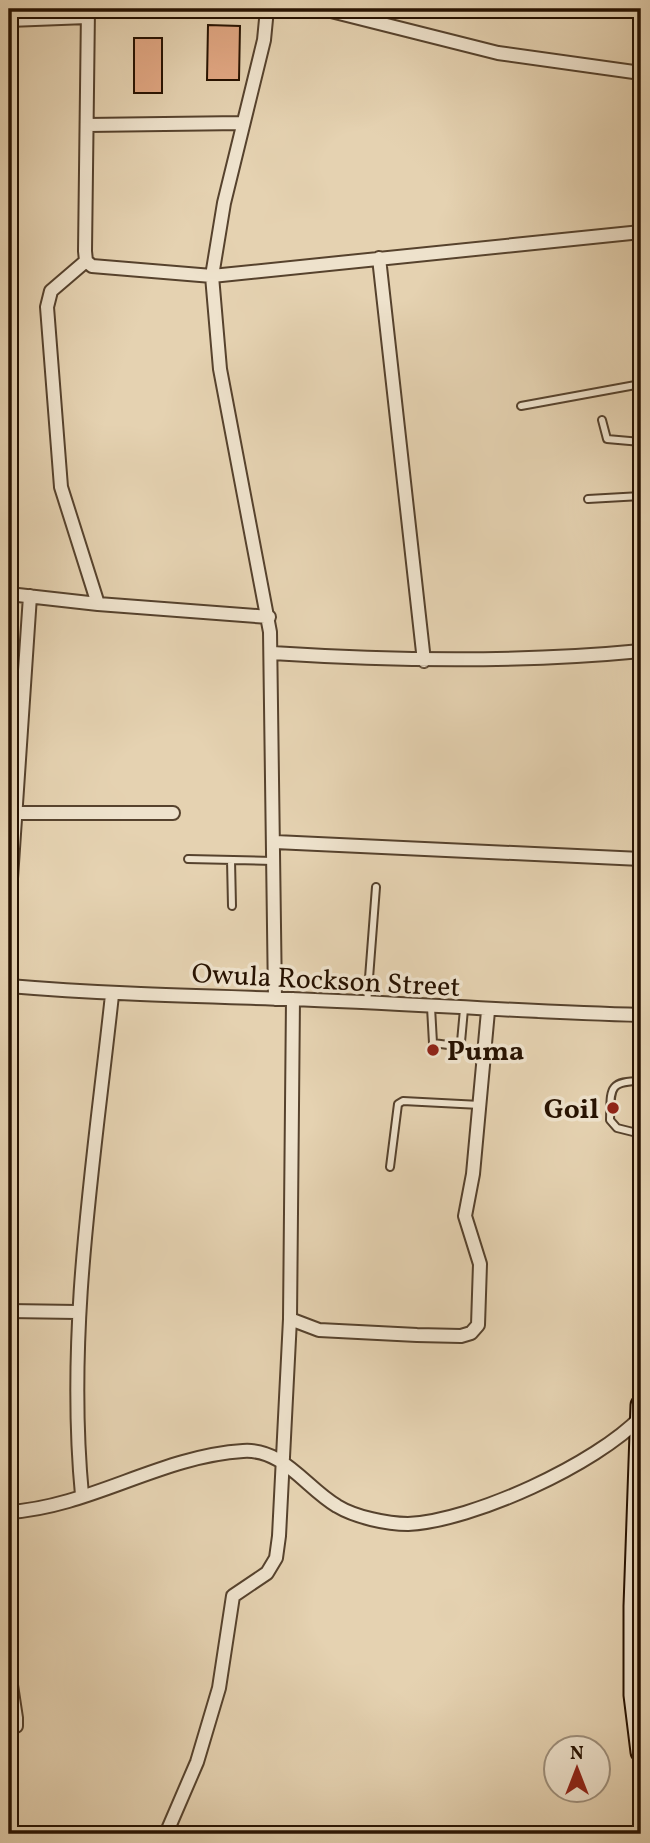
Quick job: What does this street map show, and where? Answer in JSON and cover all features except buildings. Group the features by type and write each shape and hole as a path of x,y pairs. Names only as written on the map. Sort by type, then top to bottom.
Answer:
{"main road":[{"path":"641,1414 634,1695 641,1752"}],"street":[{"path":"267,9 264,40 242,123 214,251 212,276 223,391 269,617 275,842 275,999"},
{"path":"323,9 498,53 641,73"},
{"path":"9,20 88,13 86,261"},
{"path":"87,125 242,123"},
{"path":"86,261 92,266 212,276 641,232"},
{"path":"379,258 424,661"},
{"path":"86,261 59,281 51,291 47,307 61,487 98,604"},
{"path":"9,594 98,604 269,617"},
{"path":"9,908 30,596"},
{"path":"272,653 424,661 567,658 641,651"},
{"path":"15,813 173,813"},
{"path":"275,842 641,859"},
{"name":"Owula Rockson Street","path":"9,986 112,995 293,999 488,1011 641,1015"},
{"path":"82,1495 77,1447 77,1312 112,995"},
{"path":"166,1834 197,1762 219,1688 233,1596 267,1573 276,1558 285,1464 290,1319 293,999"},
{"path":"290,1319 318,1330 417,1335 471,1334 478,1325 482,1275 465,1216 473,1174 488,1011"},
{"path":"9,1311 77,1312"},
{"path":"9,1512 64,1504 135,1476 214,1455 246,1451 265,1453 285,1464 338,1507 374,1519 407,1524 447,1518 526,1488 570,1466 641,1414"},
{"path":"9,1672 16,1726 9,1729"}],"lane":[{"path":"521,406 641,384"},
{"path":"602,420 607,439 641,442"},
{"path":"588,499 641,496"},
{"path":"188,859 275,861"},
{"path":"231,860 232,906"},
{"path":"367,1004 376,887"},
{"path":"431,1007 433,1043 456,1046 461,1042 464,1009"},
{"path":"641,1081 622,1081 615,1085 611,1091 610,1120 617,1128 641,1134"},
{"path":"390,1167 398,1104 403,1101 480,1105"}],"place":[{"name":"Puma","path":"433,1050"},
{"name":"Goil","path":"613,1108"}]}
